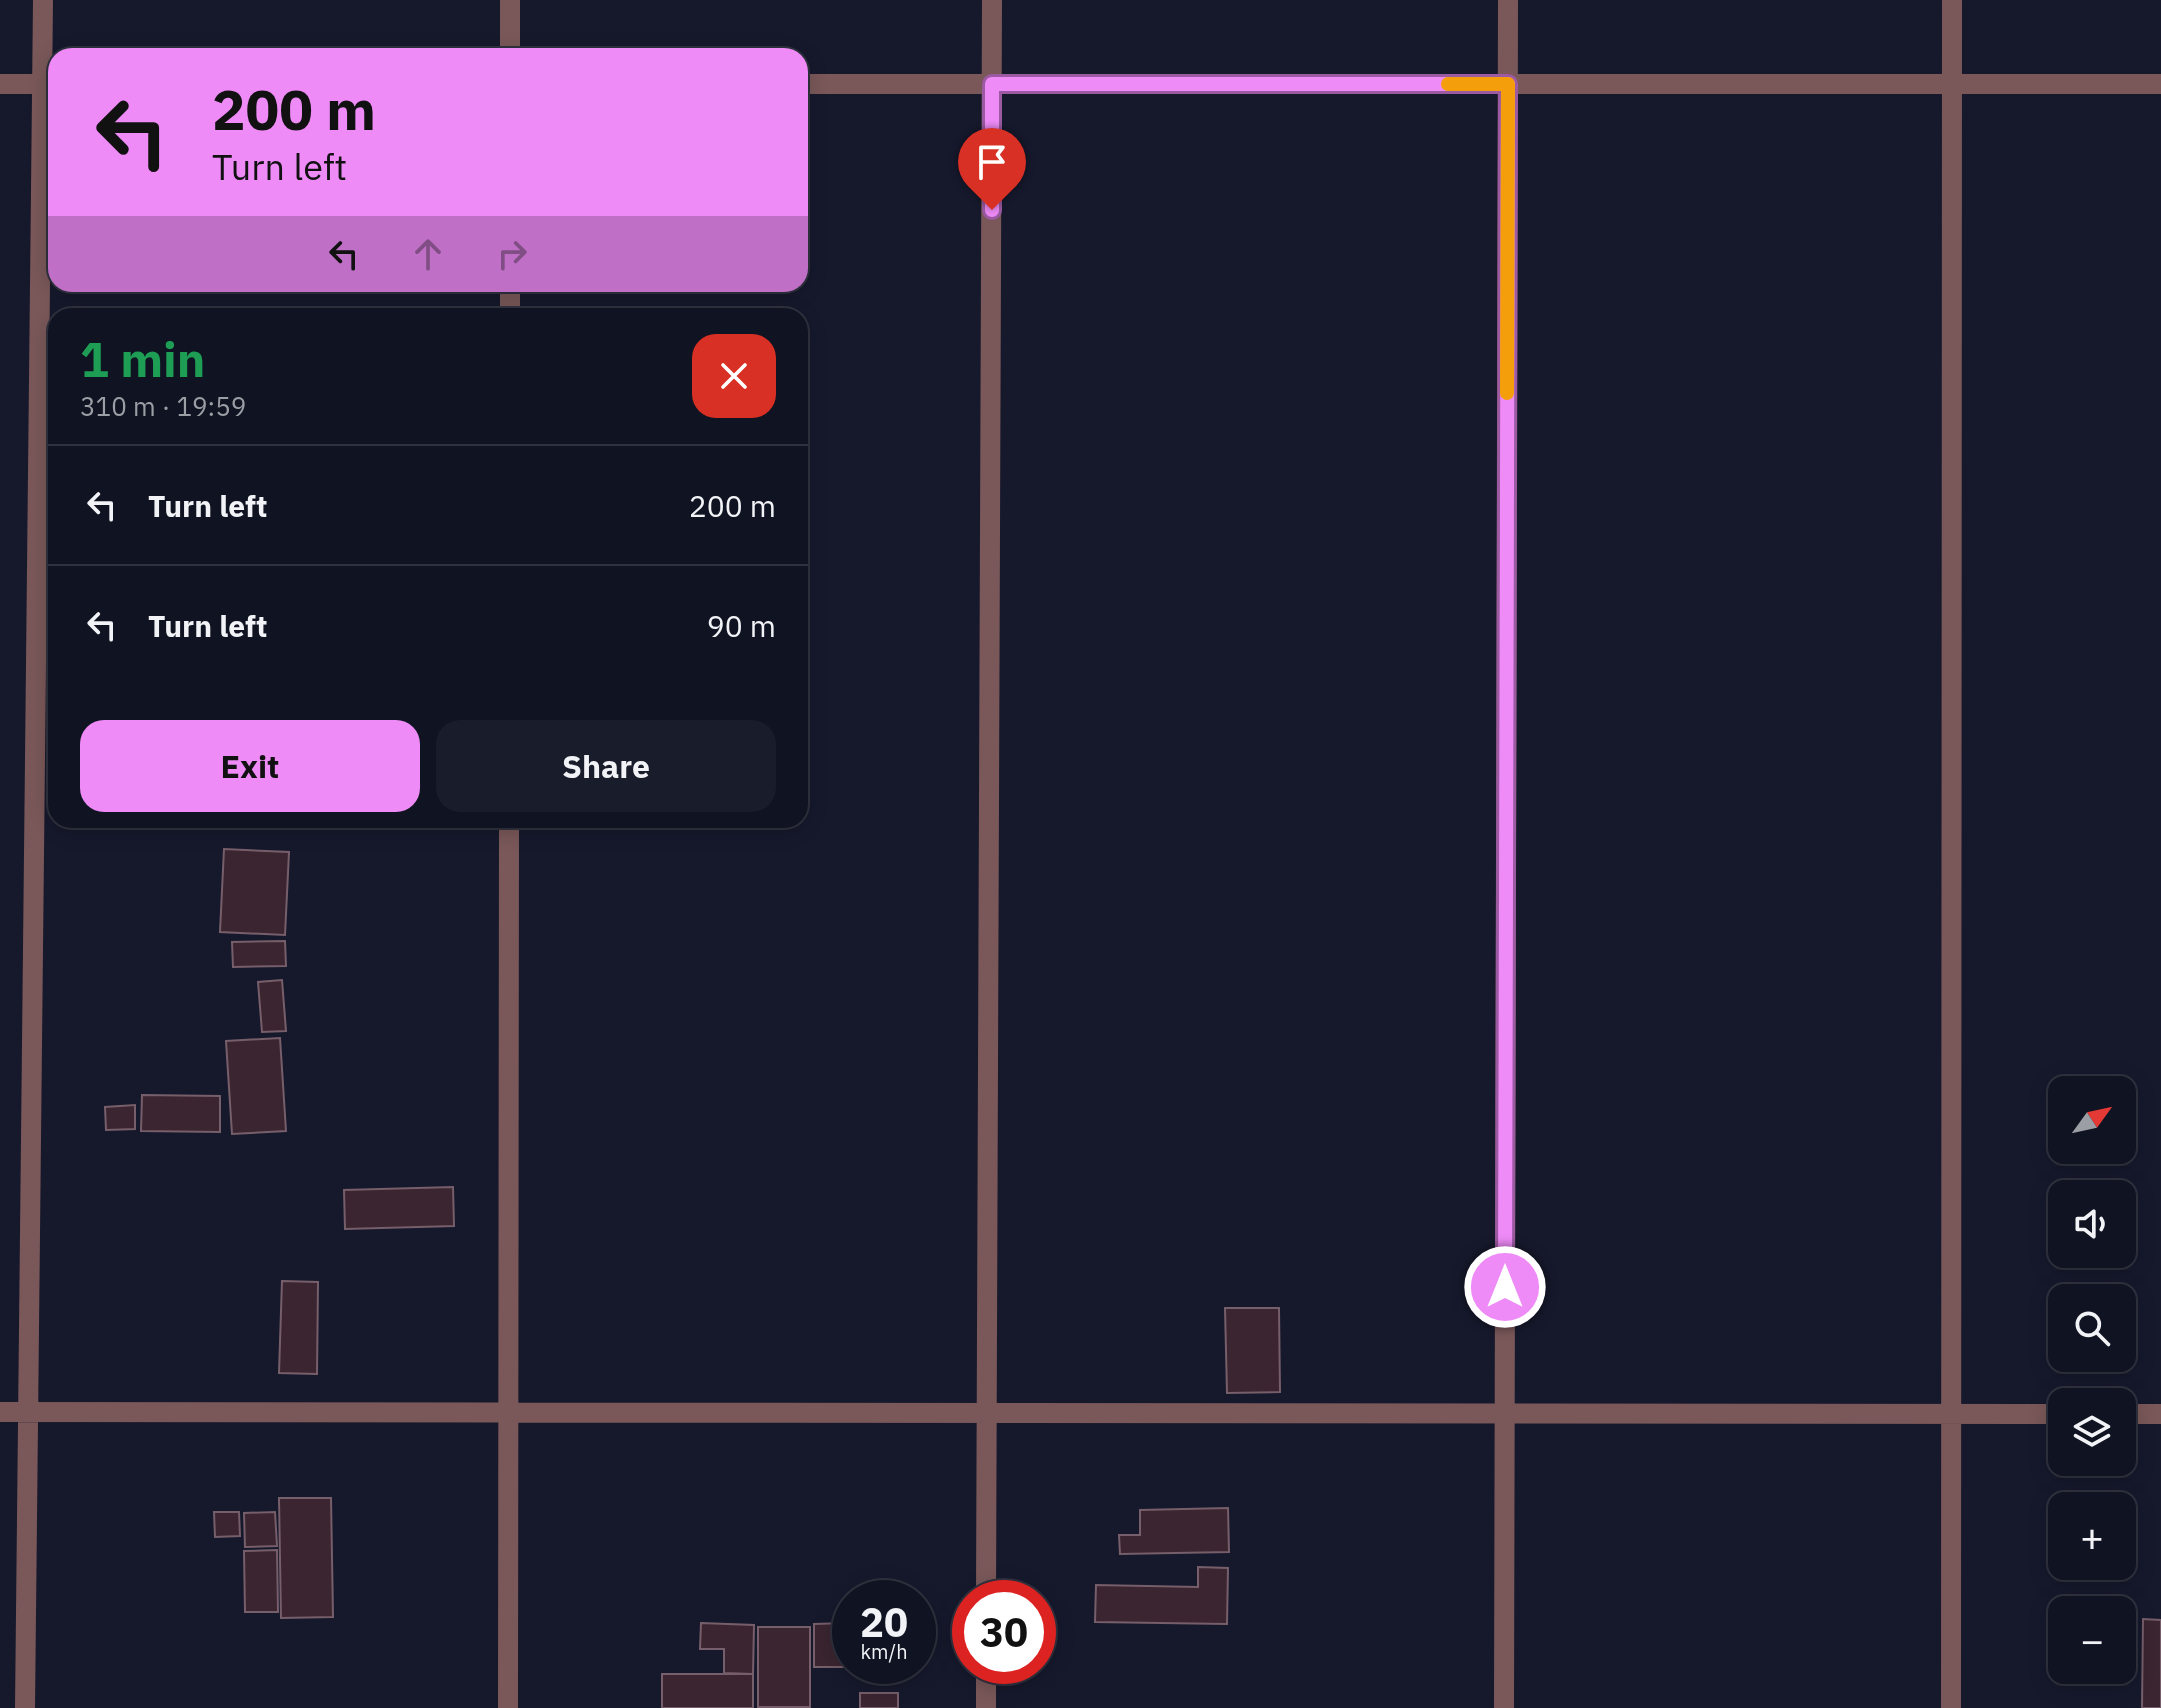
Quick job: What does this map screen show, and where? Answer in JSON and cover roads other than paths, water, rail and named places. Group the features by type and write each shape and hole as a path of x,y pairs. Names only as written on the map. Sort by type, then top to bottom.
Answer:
{"street":[{"path":"43,0 48,70"},
{"path":"510,0 510,48"},
{"path":"986,1580 992,0"},
{"path":"1504,1708 1508,0"},
{"path":"1951,1708 1952,0"},
{"path":"0,84 48,84"},
{"path":"808,84 2161,84"},
{"path":"25,1708 48,147"},
{"path":"508,1708 509,828"},
{"path":"0,1412 2048,1414"},
{"path":"2136,1414 2161,1414"},
{"path":"986,1684 986,1708"}]}
